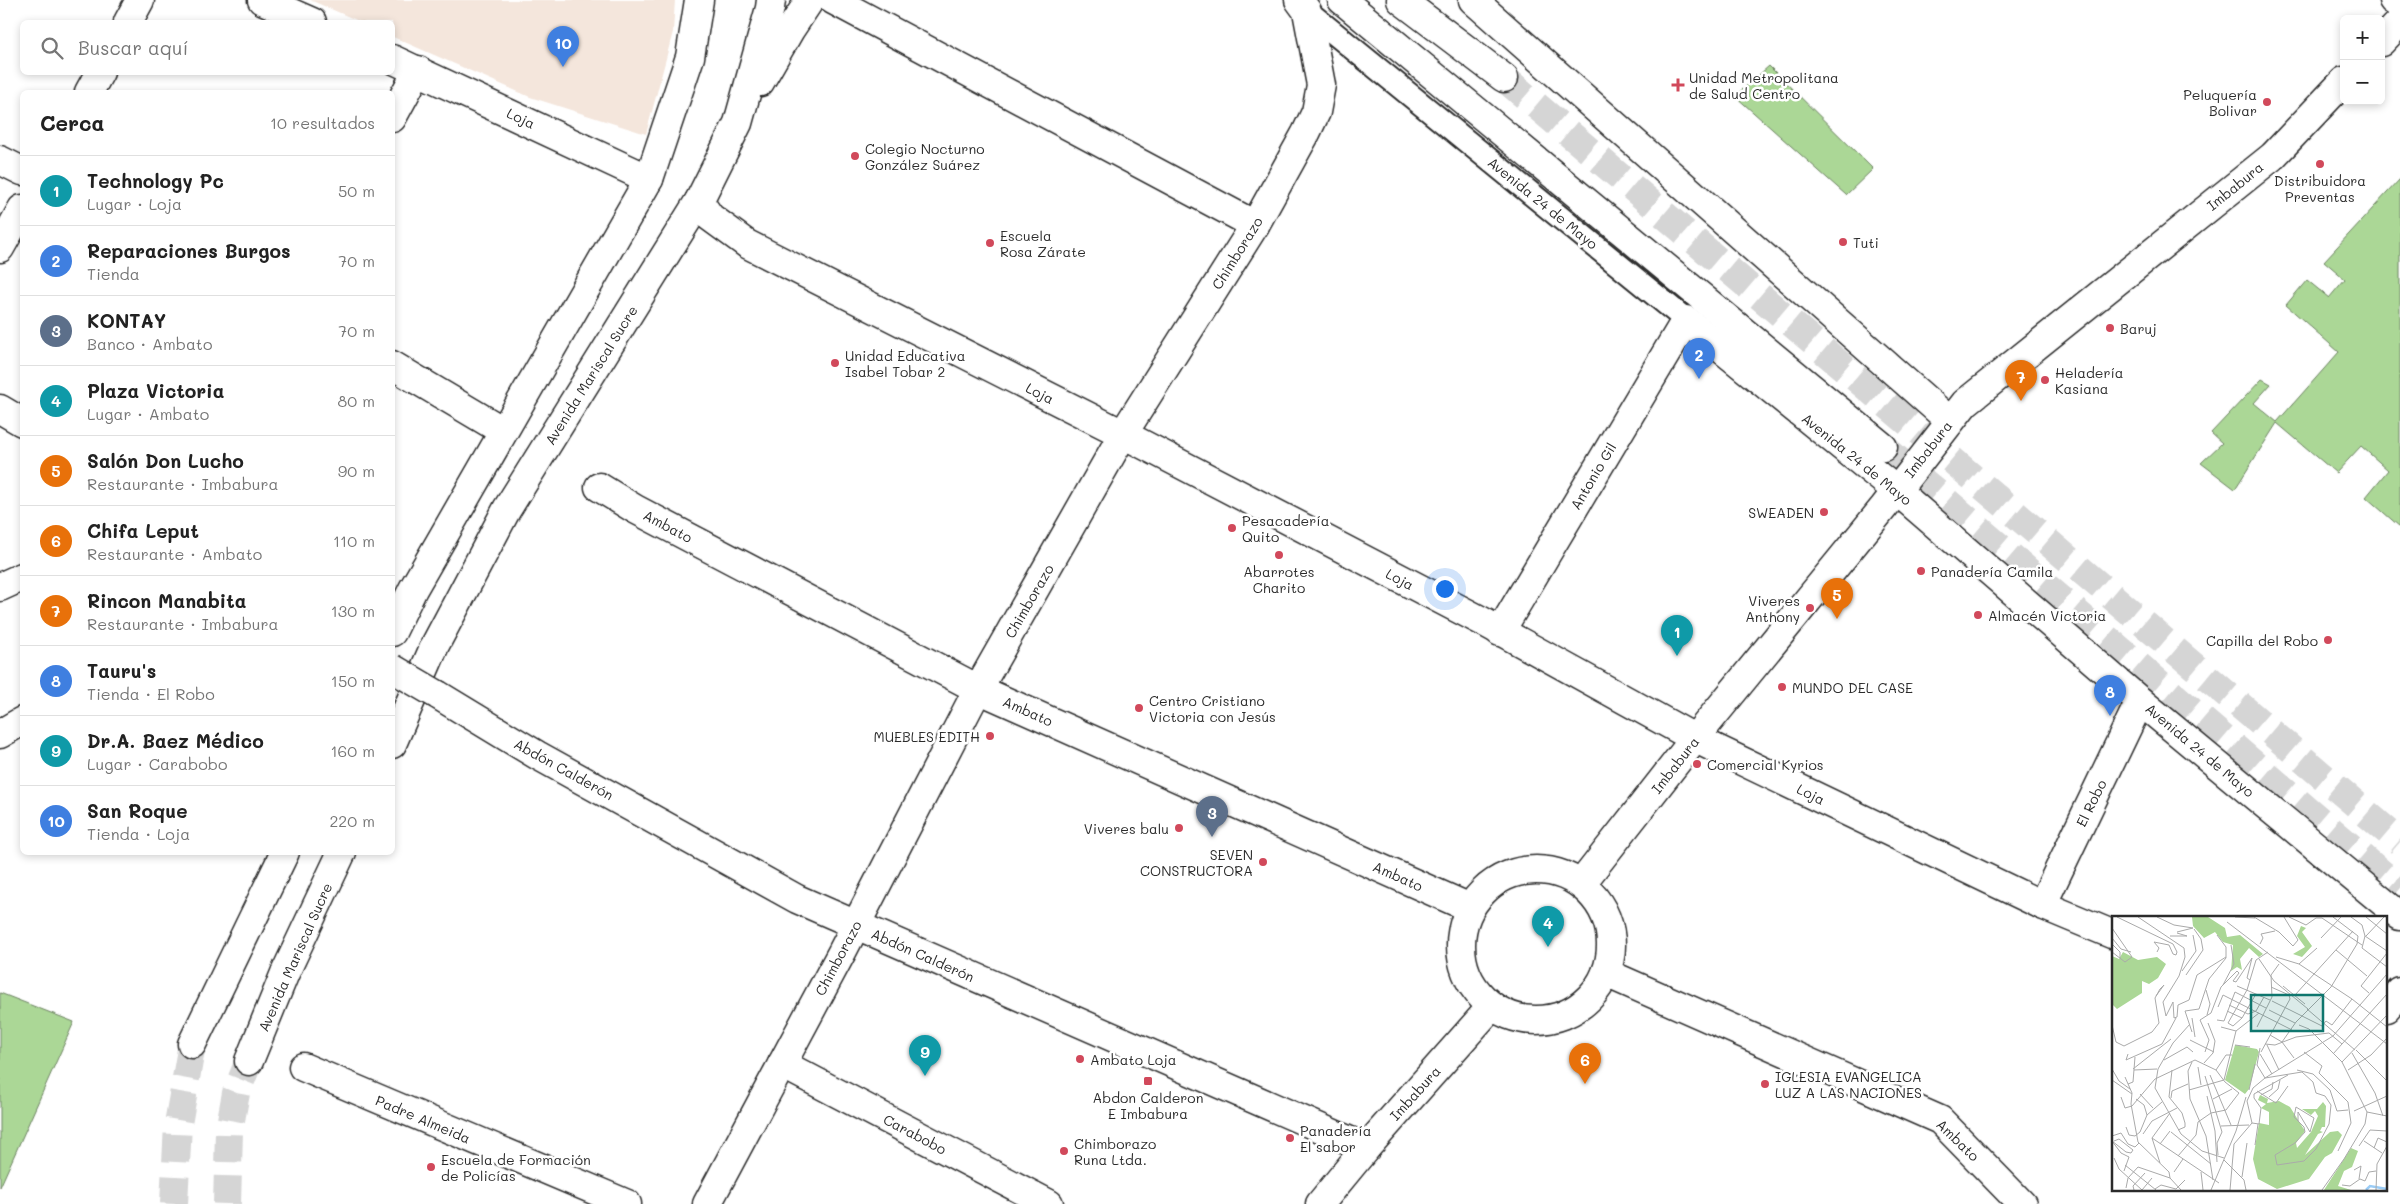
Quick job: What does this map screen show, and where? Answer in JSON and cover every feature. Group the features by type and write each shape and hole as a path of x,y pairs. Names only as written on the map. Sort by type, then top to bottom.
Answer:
{"street":[{"path":"129,20 140,0"},
{"path":"262,0 307,20"},
{"path":"395,626 418,580 648,179 690,57 699,0"},
{"name":"Avenida Mariscal Sucre","path":"395,737 435,645 507,509 700,201 738,123 771,0"},
{"path":"738,123 790,30 810,0"},
{"path":"834,0 1255,225"},
{"name":"Avenida 24 de Mayo","path":"1342,0 1883,447"},
{"path":"1401,0 1504,78"},
{"path":"1473,0 1950,421"},
{"path":"2393,0 2400,6"},
{"name":"Chimborazo","path":"707,1204 978,689 1123,434 1255,225 1316,112 1320,78 1303,5"},
{"name":"Avenida 24 de Mayo","path":"1303,5 1686,320 1896,501 2137,702 2400,916"},
{"path":"2385,38 2400,22"},
{"name":"Loja","path":"395,60 648,179"},
{"path":"395,112 418,70"},
{"path":"90,90 98,75"},
{"name":"Imbabura","path":"1582,884 1696,739 1896,501 1950,421 1973,397 2273,156 2340,85"},
{"path":"0,160 20,170"},
{"name":"Loja","path":"700,201 710,217 747,244 1123,434 1500,632 1696,739 2042,905 2112,934"},
{"path":"0,248 20,213"},
{"name":"Antonio Gil","path":"1500,632 1686,320"},
{"path":"395,367 493,425"},
{"path":"0,409 20,421"},
{"name":"Ambato","path":"599,487 635,509 978,689 1470,908"},
{"path":"0,587 20,578"},
{"name":"Abdón Calderón","path":"395,670 537,755 797,899 1366,1148"},
{"name":"El Robo","path":"2042,905 2137,702"},
{"path":"0,734 20,723"},
{"path":"192,1044 284,855"},
{"name":"Avenida Mariscal Sucre","path":"248,1061 285,973 341,855"},
{"path":"1534,870 1558,873 1582,884 1599,902 1610,925 1612,949 1606,973 1595,992 1578,1008 1558,1017 1527,1019 1512,1016 1492,1006 1476,990 1466,972 1461,950 1462,928 1470,908 1487,888 1509,875 1534,870"},
{"name":"Ambato","path":"1606,973 1940,1120 2022,1204"},
{"path":"2388,1006 2400,992"},
{"name":"Imbabura","path":"1320,1204 1366,1148 1492,1006"},
{"name":"Carabobo","path":"782,1064 1049,1204"},
{"name":"Padre Almeida","path":"303,1067 627,1204"}],"shaded area":[{"path":"310,0 675,0 673,32 646,134 530,97 395,38 395,20 356,20"}],"green space":[{"path":"1769,66 1873,169 1846,195 1735,96"},
{"path":"2400,179 2400,527 2366,497 2388,470 2361,446 2336,473 2277,423 2235,489 2201,463 2222,443 2211,433 2262,379 2271,384 2254,403 2277,422 2339,352 2286,305 2307,280 2329,298 2345,279 2324,261"},
{"path":"0,993 74,1022 0,1187"}],"tunnel":[{"path":"1504,78 2400,842"},
{"path":"1883,447 2400,889"},
{"path":"174,1204 178,1124 192,1044"},
{"path":"227,1204 229,1131 236,1093 249,1061"}],"place":[{"name":"San Roque","path":"563,67"},
{"name":"Unidad Metropolitana de Salud Centro","path":"1678,85"},
{"name":"Peluquería Bolivar","path":"2267,102"},
{"name":"Colegio Nocturno González Suárez","path":"855,156"},
{"name":"Distribuidora Preventas","path":"2320,164"},
{"name":"Tuti","path":"1843,242"},
{"name":"Escuela Rosa Zárate","path":"990,243"},
{"name":"Baruj","path":"2110,328"},
{"name":"Unidad Educativa Isabel Tobar 2","path":"835,363"},
{"name":"Reparaciones Burgos","path":"1699,379"},
{"name":"Heladería Kasiana","path":"2045,380"},
{"name":"Rincon Manabita","path":"2021,401"},
{"name":"SWEADEN","path":"1824,512"},
{"name":"Pesacadería Quito","path":"1232,528"},
{"name":"Abarrotes Charito","path":"1279,555"},
{"name":"Panadería Camila","path":"1921,571"},
{"name":"Viveres Anthony","path":"1810,608"},
{"name":"Almacén Victoria","path":"1978,615"},
{"name":"Salón Don Lucho","path":"1837,619"},
{"name":"Capilla del Robo","path":"2328,640"},
{"name":"Technology Pc","path":"1677,656"},
{"name":"MUNDO DEL CASE","path":"1782,687"},
{"name":"Centro Cristiano Victoria con Jesús","path":"1139,708"},
{"name":"Tauru's","path":"2110,716"},
{"name":"MUEBLES EDITH","path":"990,736"},
{"name":"Comercial Kyrios","path":"1697,764"},
{"name":"Viveres balu","path":"1179,828"},
{"name":"KONTAY","path":"1212,837"},
{"name":"SEVEN CONSTRUCTORA","path":"1263,862"},
{"name":"Plaza Victoria","path":"1548,947"},
{"name":"Ambato Loja","path":"1080,1059"},
{"name":"Dr.A. Baez Médico","path":"925,1076"},
{"name":"Abdon Calderon E Imbabura","path":"1148,1081"},
{"name":"Chifa Leput","path":"1585,1084"},
{"name":"IGLESIA EVANGELICA LUZ A LAS NACIONES","path":"1765,1084"},
{"name":"Panadería El sabor","path":"1290,1138"},
{"name":"Chimborazo Runa Ltda.","path":"1064,1151"},
{"name":"Escuela de Formación de Policías","path":"431,1167"}]}
